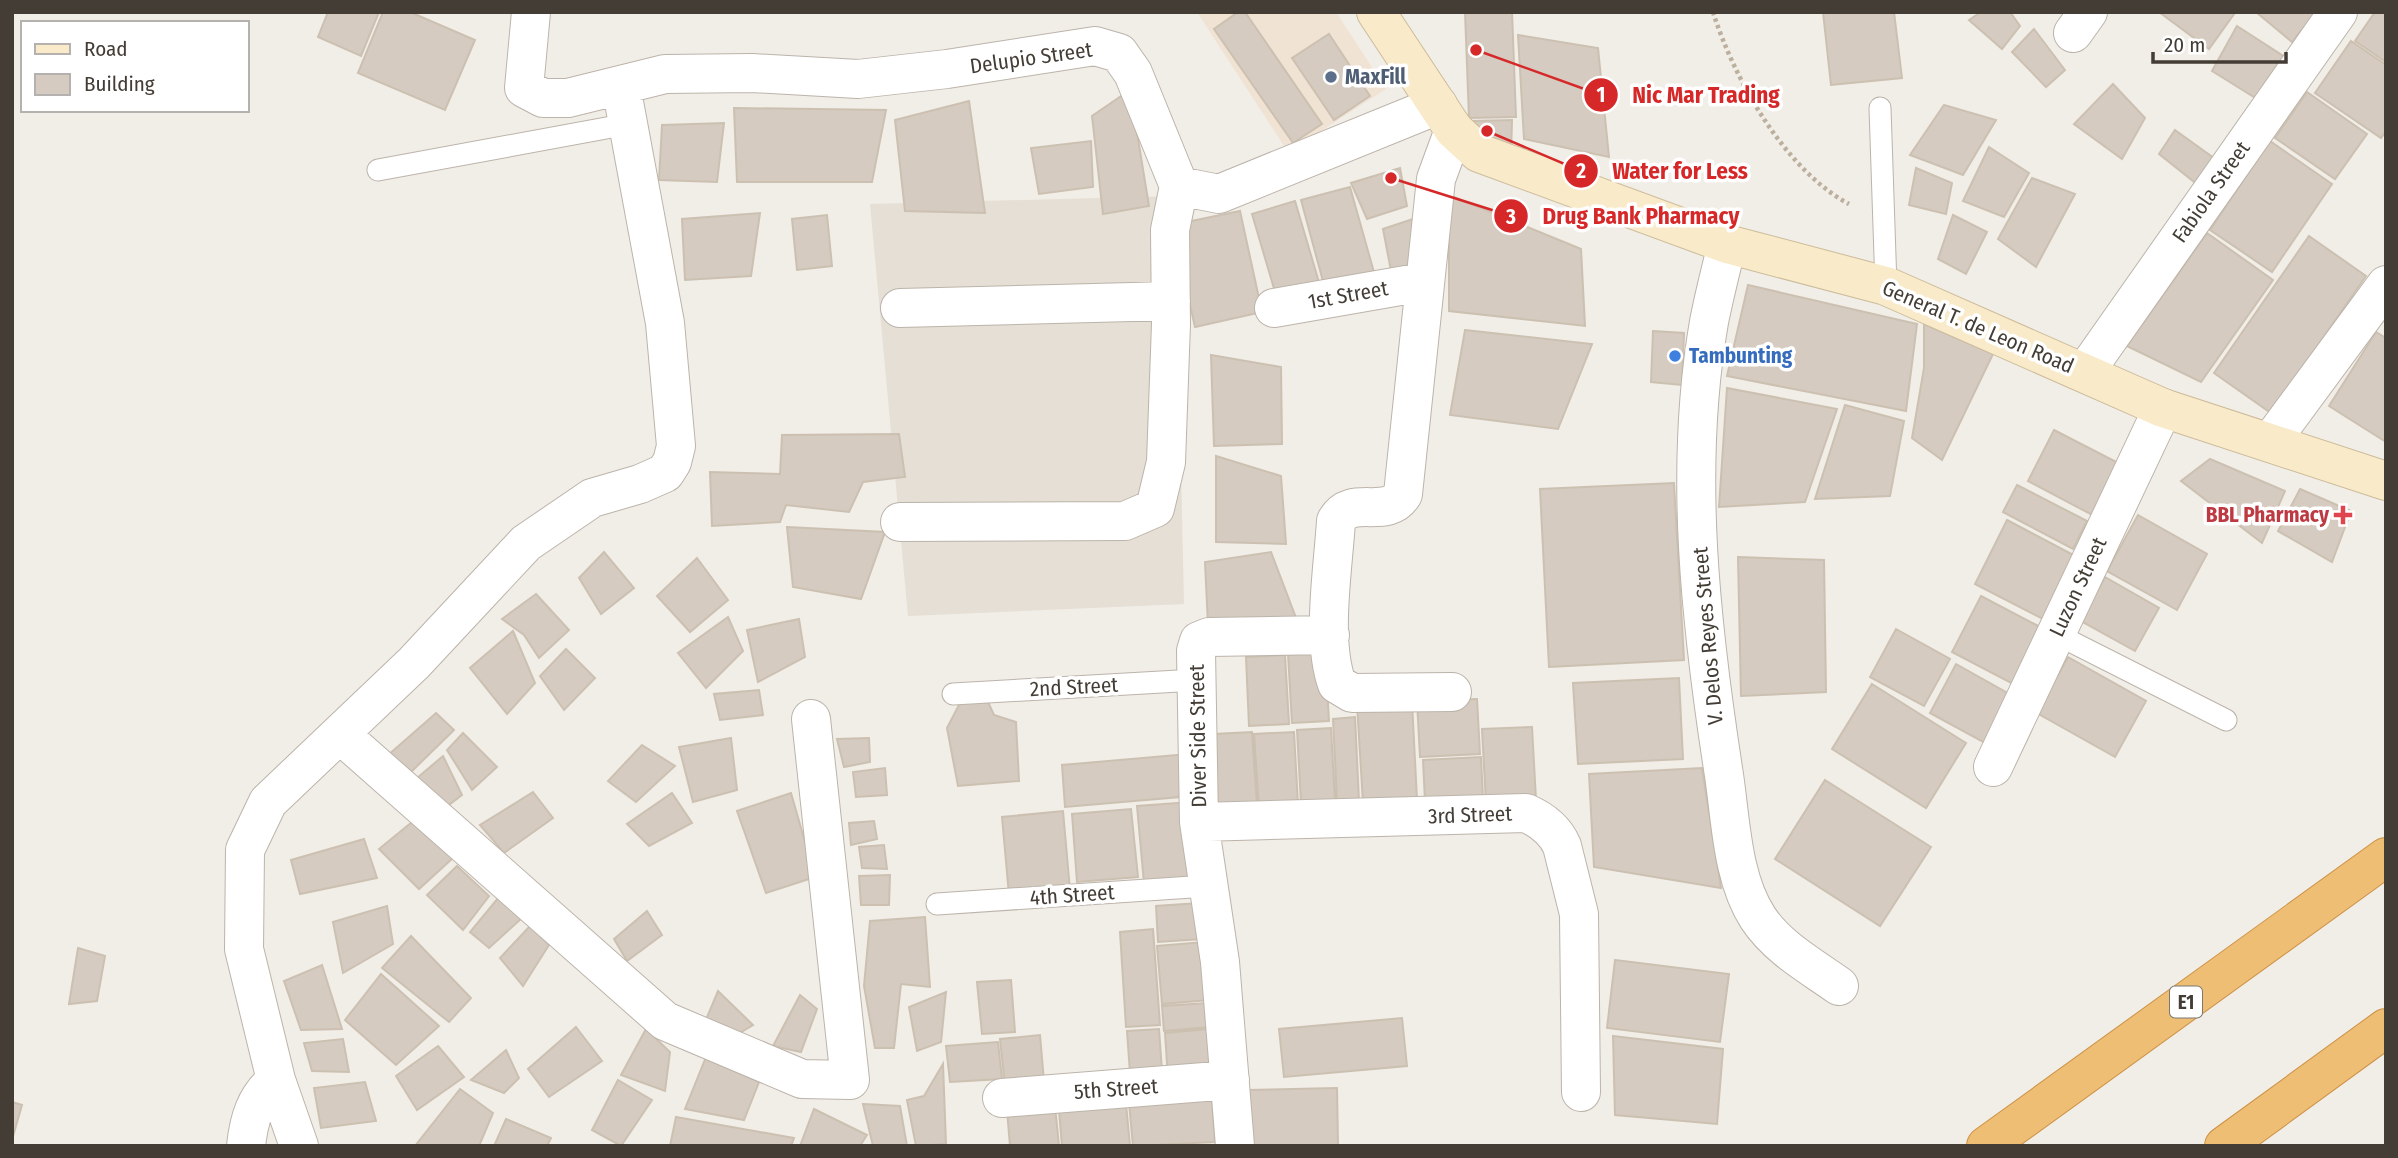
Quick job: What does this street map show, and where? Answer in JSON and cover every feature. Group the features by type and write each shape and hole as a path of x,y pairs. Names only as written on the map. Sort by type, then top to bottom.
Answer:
{"highway":[{"name":"E1","path":"1986,1146 2386,857"},
{"path":"2224,1146 2386,1028"}],"main road":[{"name":"General T. de Leon Road","path":"1376,12 1446,118 1479,153 1727,244 1886,286 2163,408 2271,441 2386,481"}],"street":[{"name":"Delupio Street","path":"531,12 524,88 543,98 568,98 666,74 752,73 858,79 947,69 1095,46 1119,53 1133,73 1178,186"},
{"name":"Fabiola Street","path":"2085,372 2338,12"},
{"path":"299,1146 276,1080 244,948 245,850 268,802 341,735 526,543 592,498 665,473 672,462 676,446 665,323 621,86"},
{"path":"900,522 1125,521 1155,508 1166,462 1171,301 1170,230 1178,186 1219,194 1446,118 1423,282 1403,494 1397,504 1387,507 1350,506 1341,512 1336,521 1330,635 1331,669 1337,684 1352,693 1452,692"},
{"name":"V. Delos Reyes Street","path":"1727,244 1709,323 1698,450 1699,566 1707,665 1736,858 1746,894 1759,919 1779,942 1839,986"},
{"name":"1st Street","path":"1273,308 1423,282"},
{"path":"2271,441 2386,285"},
{"path":"900,308 1171,301"},
{"name":"Luzon Street","path":"1993,766 2163,408"},
{"name":"Diver Side Street","path":"1234,1146 1220,962 1199,822 1196,680 1199,641 1209,638 1330,635"},
{"path":"341,735 665,1021 803,1079 850,1080 811,719"},
{"name":"3rd Street","path":"1199,822 1526,813 1536,818 1558,836 1579,914 1581,1092"},
{"path":"246,1146 255,1105 264,1090 276,1080"},
{"name":"5th Street","path":"1002,1098 1230,1080"}],"lane":[{"path":"1880,108 1886,286"},
{"path":"378,170 628,124"},
{"path":"2056,634 2227,720"},
{"name":"2nd Street","path":"953,694 1196,680"},
{"name":"4th Street","path":"937,904 1207,886"}],"path":[{"path":"1713,12 1722,38 1747,89 1771,129 1795,158 1842,201 1884,222"}],"shaded area":[{"path":"1197,12 1336,12 1386,89 1288,152"},
{"path":"1175,196 1184,604 908,616 870,204"}],"building":[{"path":"328,12 379,12 361,56 318,37"},
{"path":"383,12 410,12 475,40 445,110 358,73"},
{"path":"1238,12 1245,12 1322,124 1293,143 1214,29"},
{"path":"1465,12 1512,12 1516,117 1469,118"},
{"path":"1823,12 1894,12 1902,78 1831,85"},
{"path":"1981,12 2010,12 2020,26 2002,49 1969,20"},
{"path":"2159,12 2232,12 2234,14 2209,49"},
{"path":"2256,12 2316,12 2292,42"},
{"path":"2375,12 2386,12 2386,62 2355,41"},
{"path":"2237,26 2291,61 2257,99 2212,71"},
{"path":"2034,29 2065,70 2046,87 2012,52"},
{"name":"MaxFill","path":"1329,34 1370,96 1334,120 1292,58"},
{"path":"1518,35 1598,48 1609,157 1524,139"},
{"path":"2351,41 2386,65 2386,131 2381,138 2315,93"},
{"path":"2113,84 2145,118 2122,159 2074,124"},
{"path":"1130,90 1149,206 1103,214 1092,116"},
{"path":"2307,92 2367,134 2335,179 2275,138"},
{"path":"969,101 985,213 905,211 895,120"},
{"path":"1944,105 1996,120 1963,175 1910,155"},
{"path":"734,108 886,110 872,182 737,182"},
{"path":"1512,120 1511,156 1472,121"},
{"path":"724,123 717,182 659,180 662,125"},
{"path":"2175,130 2218,161 2198,185 2159,154"},
{"path":"1091,141 1093,187 1039,194 1031,148"},
{"path":"2270,141 2332,184 2272,272 2210,230"},
{"path":"1989,147 2029,173 2004,217 1963,201"},
{"path":"1400,168 1407,206 1367,219 1351,183"},
{"path":"1916,168 1952,183 1946,214 1909,205"},
{"path":"2032,178 2075,194 2036,267 1998,239"},
{"path":"1350,187 1377,283 1327,296 1301,200"},
{"path":"1449,195 1581,249 1585,326 1449,311"},
{"path":"1295,201 1321,289 1278,302 1252,214"},
{"path":"1240,211 1262,312 1195,327 1172,225"},
{"path":"760,213 751,276 685,280 682,219"},
{"path":"827,215 832,266 797,270 792,219"},
{"path":"1953,215 1987,232 1966,274 1938,259"},
{"path":"1416,218 1409,274 1393,281 1383,229"},
{"path":"2207,233 2273,280 2201,382 2127,346"},
{"path":"2309,236 2366,276 2271,413 2214,373"},
{"path":"1748,285 1917,324 1906,411 1727,376"},
{"path":"1924,324 1993,354 1942,460 1912,438 1924,368"},
{"path":"1465,330 1592,344 1558,429 1450,415"},
{"path":"1653,331 1684,333 1682,385 1651,382"},
{"path":"2376,332 2386,338 2386,442 2329,406"},
{"path":"1211,355 1281,367 1282,444 1214,446"},
{"path":"1727,388 1837,409 1805,502 1719,507"},
{"path":"1845,405 1904,421 1890,496 1815,499"},
{"path":"2054,430 2124,466 2098,518 2028,481"},
{"path":"899,434 905,477 863,482 849,512 786,505 780,522 712,526 710,472 780,474 782,435"},
{"path":"1216,456 1281,476 1286,544 1216,542"},
{"path":"2210,459 2285,491 2262,543 2181,481"},
{"path":"1674,483 1684,660 1549,667 1540,489"},
{"path":"2017,485 2087,521 2073,549 2003,512"},
{"path":"2300,489 2351,511 2332,562 2278,531"},
{"path":"2138,515 2207,554 2177,610 2107,571"},
{"path":"2007,520 2079,558 2047,621 1975,584"},
{"path":"787,527 885,532 861,599 793,587"},
{"path":"604,552 634,588 601,614 579,578"},
{"path":"1271,552 1298,623 1208,625 1205,562"},
{"path":"1738,557 1824,560 1826,692 1741,696"},
{"path":"697,558 728,600 690,632 657,596"},
{"path":"2105,577 2159,608 2135,651 2081,621"},
{"path":"536,594 569,630 539,658 524,635 502,619"},
{"path":"1981,596 2044,629 2015,685 1952,652"},
{"path":"728,617 743,651 706,688 678,653"},
{"path":"799,619 805,657 758,682 747,630"},
{"path":"1896,629 1950,659 1924,706 1870,677"},
{"path":"513,631 535,683 507,714 470,668"},
{"path":"566,649 595,678 564,710 540,676"},
{"path":"1325,652 1329,721 1292,723 1288,654"},
{"path":"1285,655 1289,724 1249,726 1246,657"},
{"path":"2068,657 2146,701 2115,757 2037,713"},
{"path":"1956,664 2011,695 1985,743 1930,713"},
{"path":"1679,678 1683,759 1578,764 1573,683"},
{"path":"1872,684 1966,743 1926,808 1832,749"},
{"path":"759,690 763,715 720,720 714,694"},
{"path":"1477,699 1480,754 1420,757 1417,701"},
{"path":"988,702 994,715 1016,722 1019,781 958,786 947,728 960,703"},
{"path":"1412,702 1417,800 1363,803 1357,704"},
{"path":"436,713 454,730 409,774 386,757"},
{"path":"1355,717 1359,801 1337,802 1333,719"},
{"path":"1532,727 1536,800 1486,803 1482,729"},
{"path":"1331,728 1335,801 1301,803 1297,730"},
{"path":"1252,732 1257,806 1217,808 1214,734"},
{"path":"1294,732 1298,805 1259,808 1254,734"},
{"path":"463,733 497,767 472,790 447,750"},
{"path":"731,738 737,790 693,802 679,747"},
{"path":"869,738 870,762 844,767 837,739"},
{"path":"642,745 675,766 636,802 608,781"},
{"path":"1188,754 1192,796 1065,807 1062,765"},
{"path":"443,756 462,795 441,811 416,779"},
{"path":"1481,757 1483,798 1425,801 1423,760"},
{"path":"885,768 887,795 856,797 853,772"},
{"path":"1702,768 1721,888 1594,867 1589,774"},
{"path":"1825,780 1931,847 1880,926 1775,859"},
{"path":"533,792 553,818 504,853 480,825"},
{"path":"672,793 692,823 649,846 627,824"},
{"path":"791,793 815,877 766,893 737,811"},
{"path":"1191,802 1198,878 1144,883 1137,806"},
{"path":"1131,809 1138,877 1077,882 1072,814"},
{"path":"1063,811 1070,890 1009,895 1002,817"},
{"path":"874,821 877,839 851,845 849,823"},
{"path":"412,822 454,857 419,889 379,849"},
{"path":"364,839 377,878 300,894 291,860"},
{"path":"884,845 887,869 862,868 859,847"},
{"path":"457,866 489,896 463,930 427,895"},
{"path":"890,875 889,905 861,905 859,876"},
{"path":"499,897 522,918 489,948 470,932"},
{"path":"1199,903 1202,939 1158,942 1156,906"},
{"path":"387,906 393,944 343,973 333,922"},
{"path":"647,911 662,935 627,961 614,939"},
{"path":"925,917 930,987 901,984 894,1048 875,1048 864,986 870,921"},
{"path":"530,926 549,945 523,986 500,958"},
{"path":"1153,929 1160,1025 1126,1027 1120,932"},
{"path":"411,936 471,998 449,1022 382,968"},
{"path":"1204,942 1210,1000 1162,1004 1157,946"},
{"path":"78,948 105,956 97,1001 69,1004"},
{"path":"1615,960 1729,974 1720,1042 1607,1028"},
{"path":"322,965 342,1029 301,1030 284,981"},
{"path":"381,974 439,1026 396,1065 345,1020"},
{"path":"1011,980 1015,1032 982,1034 977,982"},
{"path":"718,991 753,1025 738,1034 705,1022"},
{"path":"946,992 941,1042 917,1051 909,1007"},
{"path":"800,995 817,1009 801,1052 773,1046"},
{"path":"1208,1003 1210,1027 1164,1031 1162,1006"},
{"path":"1402,1018 1407,1066 1284,1077 1279,1029"},
{"path":"576,1027 602,1061 549,1097 528,1069"},
{"path":"646,1029 670,1052 665,1091 621,1075"},
{"path":"1159,1029 1163,1085 1131,1087 1127,1031"},
{"path":"1209,1029 1213,1076 1168,1079 1165,1033"},
{"path":"1040,1035 1045,1093 1006,1096 1000,1039"},
{"path":"1613,1036 1723,1049 1717,1124 1615,1115"},
{"path":"343,1039 349,1072 312,1071 304,1043"},
{"path":"998,1042 1002,1079 950,1082 946,1046"},
{"path":"438,1046 464,1077 417,1110 396,1076"},
{"path":"506,1050 519,1078 504,1093 471,1080"},
{"path":"706,1057 759,1082 744,1120 685,1109"},
{"path":"943,1064 946,1144 916,1146 907,1100 924,1096"},
{"path":"618,1080 652,1100 621,1146 592,1130"},
{"path":"365,1082 376,1121 321,1128 314,1088"},
{"path":"1211,1084 1215,1142 1133,1146 1128,1092"},
{"path":"1337,1088 1338,1146 1251,1146 1249,1090"},
{"path":"460,1089 493,1113 479,1146 415,1146"},
{"path":"1125,1093 1130,1146 1062,1146 1058,1099"},
{"path":"12,1102 22,1105 12,1140"},
{"path":"863,1104 900,1106 907,1146 873,1146"},
{"path":"1055,1106 1059,1146 1010,1146 1007,1110"},
{"path":"814,1109 867,1135 860,1146 800,1146"},
{"path":"676,1117 794,1138 791,1146 670,1146"},
{"path":"506,1119 551,1138 547,1146 494,1146"}],"place":[{"name":"Nic Mar Trading","path":"1476,50"},
{"name":"MaxFill","path":"1331,77"},
{"name":"Water for Less","path":"1487,131"},
{"name":"Drug Bank Pharmacy","path":"1391,178"},
{"name":"Tambunting","path":"1675,356"},
{"name":"BBL Pharmacy","path":"2343,515"}]}
